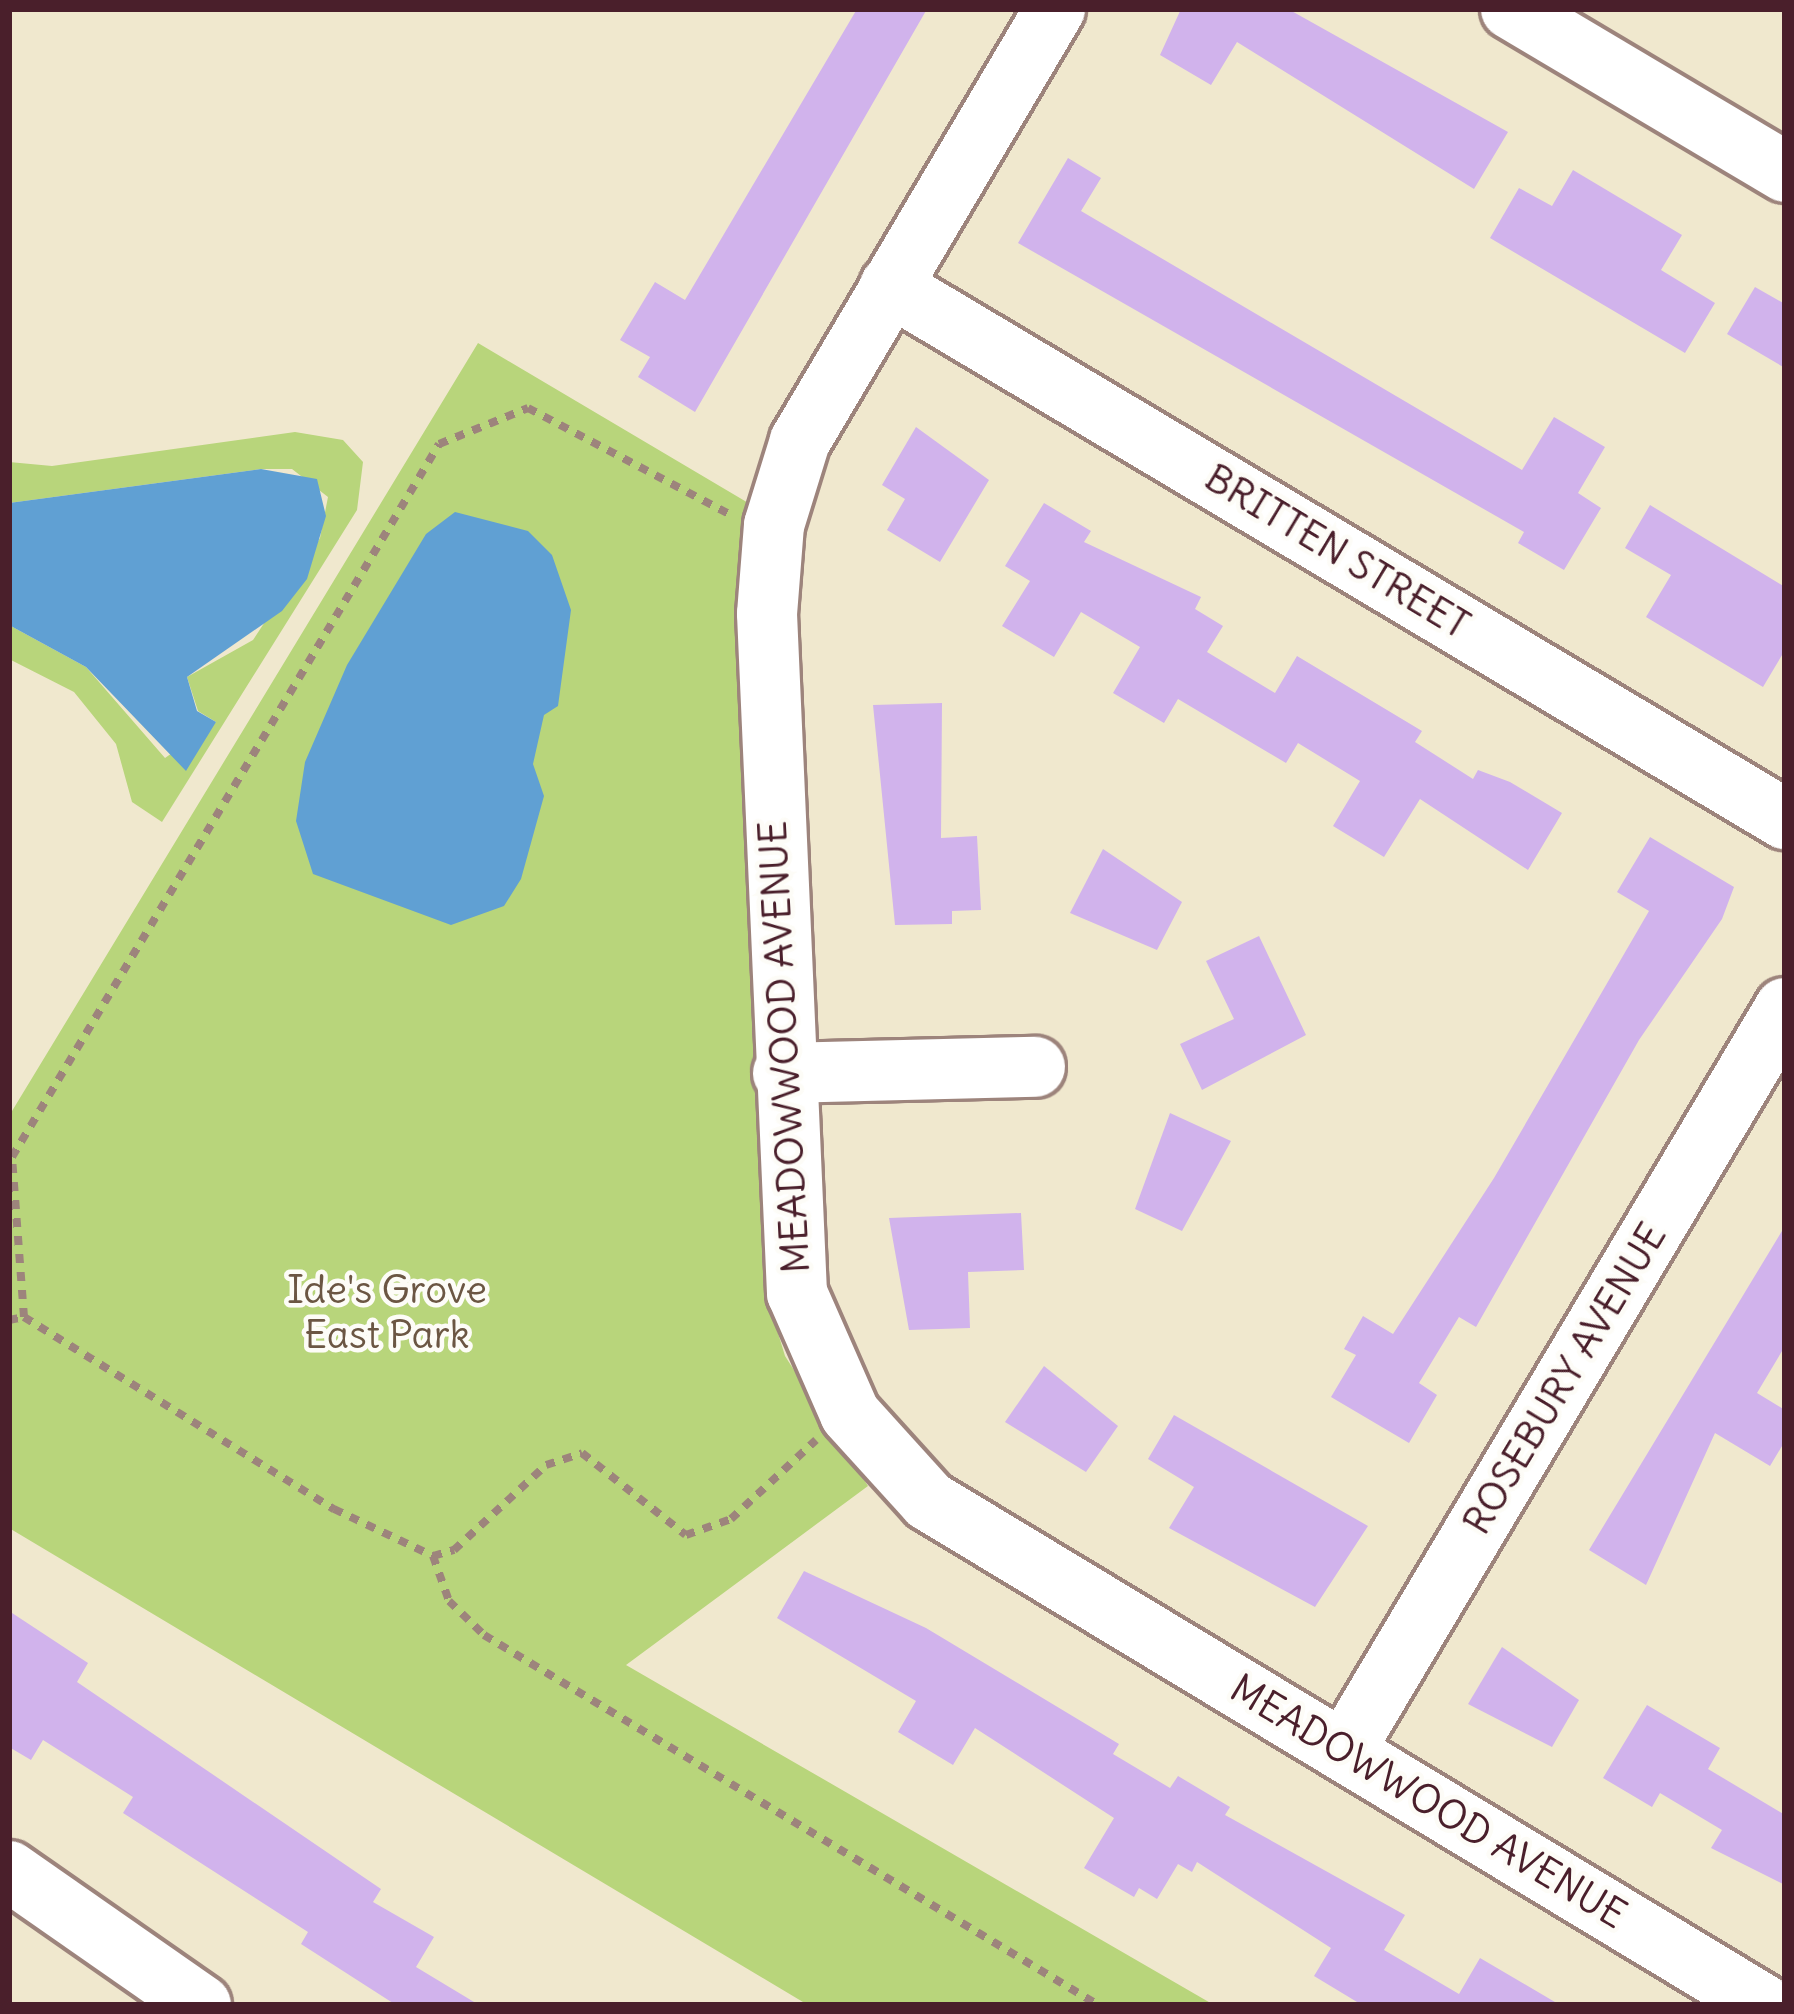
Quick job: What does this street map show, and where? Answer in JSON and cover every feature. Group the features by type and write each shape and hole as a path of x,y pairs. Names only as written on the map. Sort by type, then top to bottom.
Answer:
{"street":[{"name":"MEADOWWOOD AVENUE","path":"1055,9 800,441 772,539 783,1072 797,1293 850,1414 947,1513 1764,2005"},
{"path":"1511,9 1785,172"},
{"name":"BRITTEN STREET","path":"890,286 1785,819"},
{"name":"ROSEBURY AVENUE","path":"1344,1750 1785,1008"},
{"path":"783,1072 1035,1066"},
{"path":"9,1871 201,2005"}],"path":[{"path":"24,1317 12,1157 439,444 528,408 562,418 772,539"},
{"path":"9,1320 24,1317 334,1509 433,1556 454,1550 546,1465 582,1454 686,1535 731,1519 850,1414"},
{"path":"433,1556 449,1601 484,1635 1098,2005"}],"green space":[{"name":"Ide's Grove East Park","path":"478,343 750,504 737,606 767,1297 785,1356 868,1486 626,1665 1214,2005 808,2005 9,1528 9,1116"},
{"path":"295,432 343,440 363,462 357,510 162,822 132,802 116,744 74,692 9,659 9,625 86,667 165,758 216,722 198,711 187,677 253,640 320,538 328,497 292,469 261,469 9,503 9,462 52,466"}],"water":[{"path":"261,469 317,479 326,516 307,579 282,611 187,677 197,711 216,722 186,771 86,667 9,625 9,503"},
{"path":"455,512 528,531 552,555 571,610 558,706 544,715 533,764 544,796 521,879 504,906 451,925 313,874 296,821 305,762 347,665 426,534"}],"building":[{"path":"857,9 927,9 695,412 638,377 650,357 620,340 655,282 685,300"},
{"path":"1181,9 1288,9 1508,132 1474,189 1237,42 1211,85 1160,55"},
{"path":"1068,158 1101,178 1081,211 1522,470 1554,417 1605,447 1578,493 1601,508 1564,570 1518,543 1524,532 1018,243"},
{"path":"1573,170 1682,235 1661,270 1715,303 1685,353 1490,238 1519,188 1552,206"},
{"path":"1755,287 1785,304 1785,368 1727,334"},
{"path":"916,427 989,480 940,562 887,530 905,499 882,485"},
{"path":"1044,503 1091,531 1084,542 1201,597 1195,609 1223,626 1207,652 1275,693 1297,656 1422,731 1415,742 1473,779 1478,770 1510,782 1562,813 1528,870 1420,799 1384,857 1333,826 1360,781 1298,743 1286,763 1178,699 1164,723 1113,693 1140,647 1081,612 1054,657 1002,626 1030,581 1005,566"},
{"path":"1650,505 1785,587 1785,650 1763,687 1646,617 1671,575 1625,548"},
{"path":"942,703 941,838 977,836 981,910 952,911 952,924 895,925 873,705"},
{"path":"1650,837 1734,887 1722,919 1639,1040 1476,1327 1459,1317 1419,1383 1437,1395 1409,1443 1331,1397 1356,1355 1344,1349 1363,1316 1393,1334 1494,1178 1649,911 1617,892"},
{"path":"1103,849 1182,902 1157,950 1070,913"},
{"path":"1259,936 1306,1035 1202,1090 1180,1044 1234,1019 1206,961"},
{"path":"1170,1113 1231,1141 1182,1231 1135,1209"},
{"path":"1021,1213 1024,1270 968,1272 970,1328 909,1330 889,1218"},
{"path":"1785,1226 1785,1346 1757,1393 1785,1410 1785,1441 1770,1466 1715,1433 1646,1585 1589,1550"},
{"path":"1044,1366 1118,1426 1086,1472 1005,1422"},
{"path":"1174,1415 1368,1526 1315,1607 1169,1528 1194,1487 1148,1459"},
{"path":"804,1571 926,1628 1119,1744 1113,1754 1170,1788 1178,1776 1230,1807 1225,1815 1405,1915 1384,1950 1459,1994 1480,1958 1560,2005 1362,2005 1314,1976 1331,1948 1197,1862 1192,1872 1178,1864 1157,1899 1139,1888 1134,1897 1084,1868 1114,1818 975,1728 953,1765 898,1732 916,1701 777,1618"},
{"path":"9,1611 88,1663 77,1682 381,1889 373,1902 434,1937 416,1967 479,2005 396,2005 301,1944 308,1932 123,1813 133,1797 43,1740 31,1760 9,1747"},
{"path":"1502,1647 1579,1700 1552,1747 1468,1704"},
{"path":"1647,1705 1720,1748 1708,1769 1785,1815 1785,1885 1711,1848 1722,1830 1660,1793 1652,1807 1603,1778"}]}
